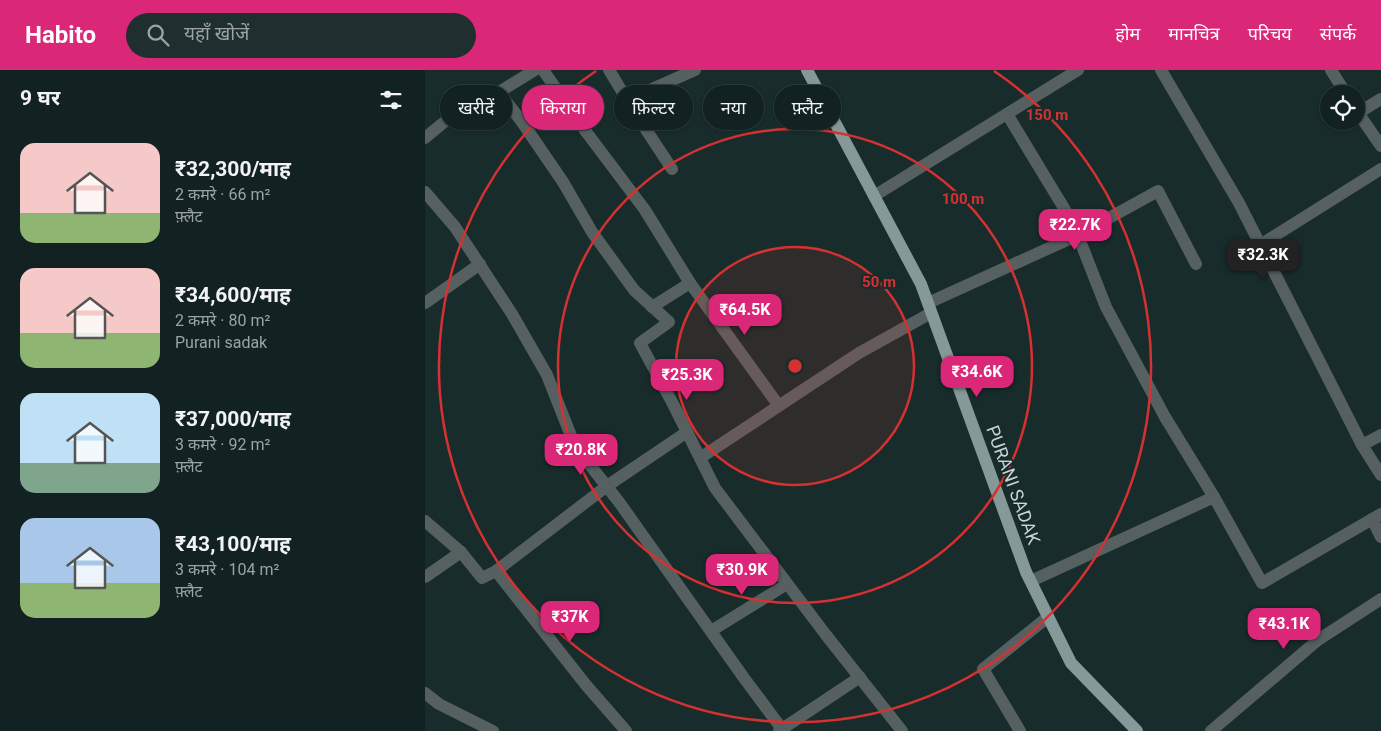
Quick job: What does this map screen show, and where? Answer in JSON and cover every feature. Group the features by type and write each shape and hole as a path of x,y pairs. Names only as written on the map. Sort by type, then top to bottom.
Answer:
{"main road":[{"name":"PURANI SADAK","path":"807,70 921,284 1026,572 1071,663 1137,731"}],"street":[{"path":"543,70 587,133 645,210 690,282 779,406"},
{"path":"609,70 618,85"},
{"path":"661,85 695,70"},
{"path":"874,196 1078,70"},
{"path":"1161,70 1239,203 1362,445 1381,475"},
{"path":"1331,70 1340,85"},
{"path":"509,85 527,72"},
{"path":"1365,108 1381,99"},
{"path":"512,109 563,182 592,232 634,290 669,322 640,342 715,488 826,635 902,731"},
{"path":"1007,114 1073,223 1106,307 1165,417 1214,497 1262,583 1376,516 1381,537"},
{"path":"1365,123 1381,146"},
{"path":"425,138 440,126"},
{"path":"647,130 672,169"},
{"path":"1260,245 1381,169"},
{"path":"700,458 930,308 1078,235 1158,191 1196,264"},
{"path":"425,192 455,227 512,314 547,374 575,446 607,486 781,730 860,676"},
{"path":"425,303 480,264"},
{"path":"652,307 690,282"},
{"path":"425,521 461,552 482,578 496,571 607,486 687,432"},
{"path":"1362,445 1381,435"},
{"path":"1031,581 1214,497"},
{"path":"425,577 461,552"},
{"path":"496,571 586,685 626,731"},
{"path":"711,631 787,584"},
{"path":"1211,731 1318,640 1381,599"},
{"path":"1020,731 983,669 1048,616"},
{"path":"425,693 439,704 493,731"}]}
